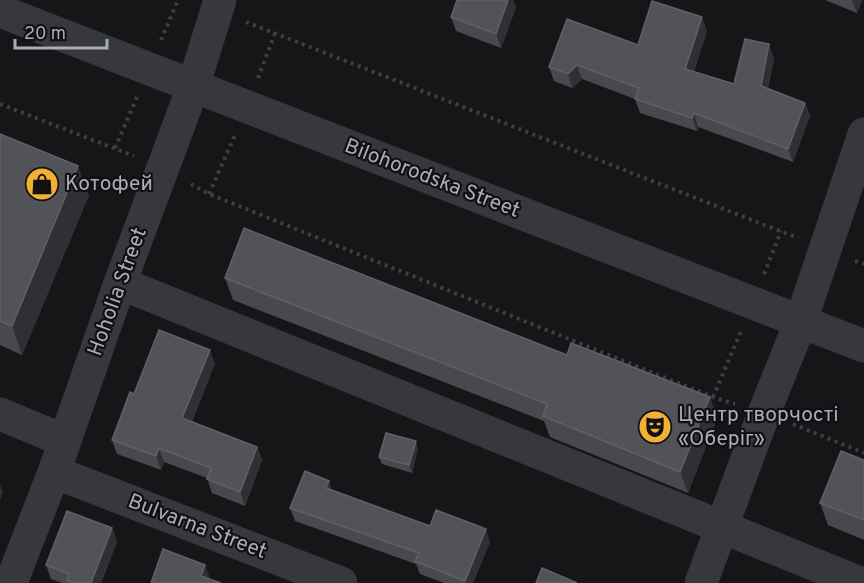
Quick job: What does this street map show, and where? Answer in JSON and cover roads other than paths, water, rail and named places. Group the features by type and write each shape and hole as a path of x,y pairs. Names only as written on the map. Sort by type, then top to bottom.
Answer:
{"street":[{"name":"Hoholia Street","path":"11,583 54,472 120,283 193,87 219,6"},
{"name":"Bilohorodska Street","path":"0,12 864,346"},
{"path":"701,583 801,321 864,134"},
{"path":"120,283 860,583"},
{"path":"0,414 64,441"},
{"name":"Bulvarna Street","path":"54,472 341,583"}],"place":[{"name":"Котофей","path":"42,184"},
{"name":"Центр творчості «Оберіг»","path":"655,427"}]}
